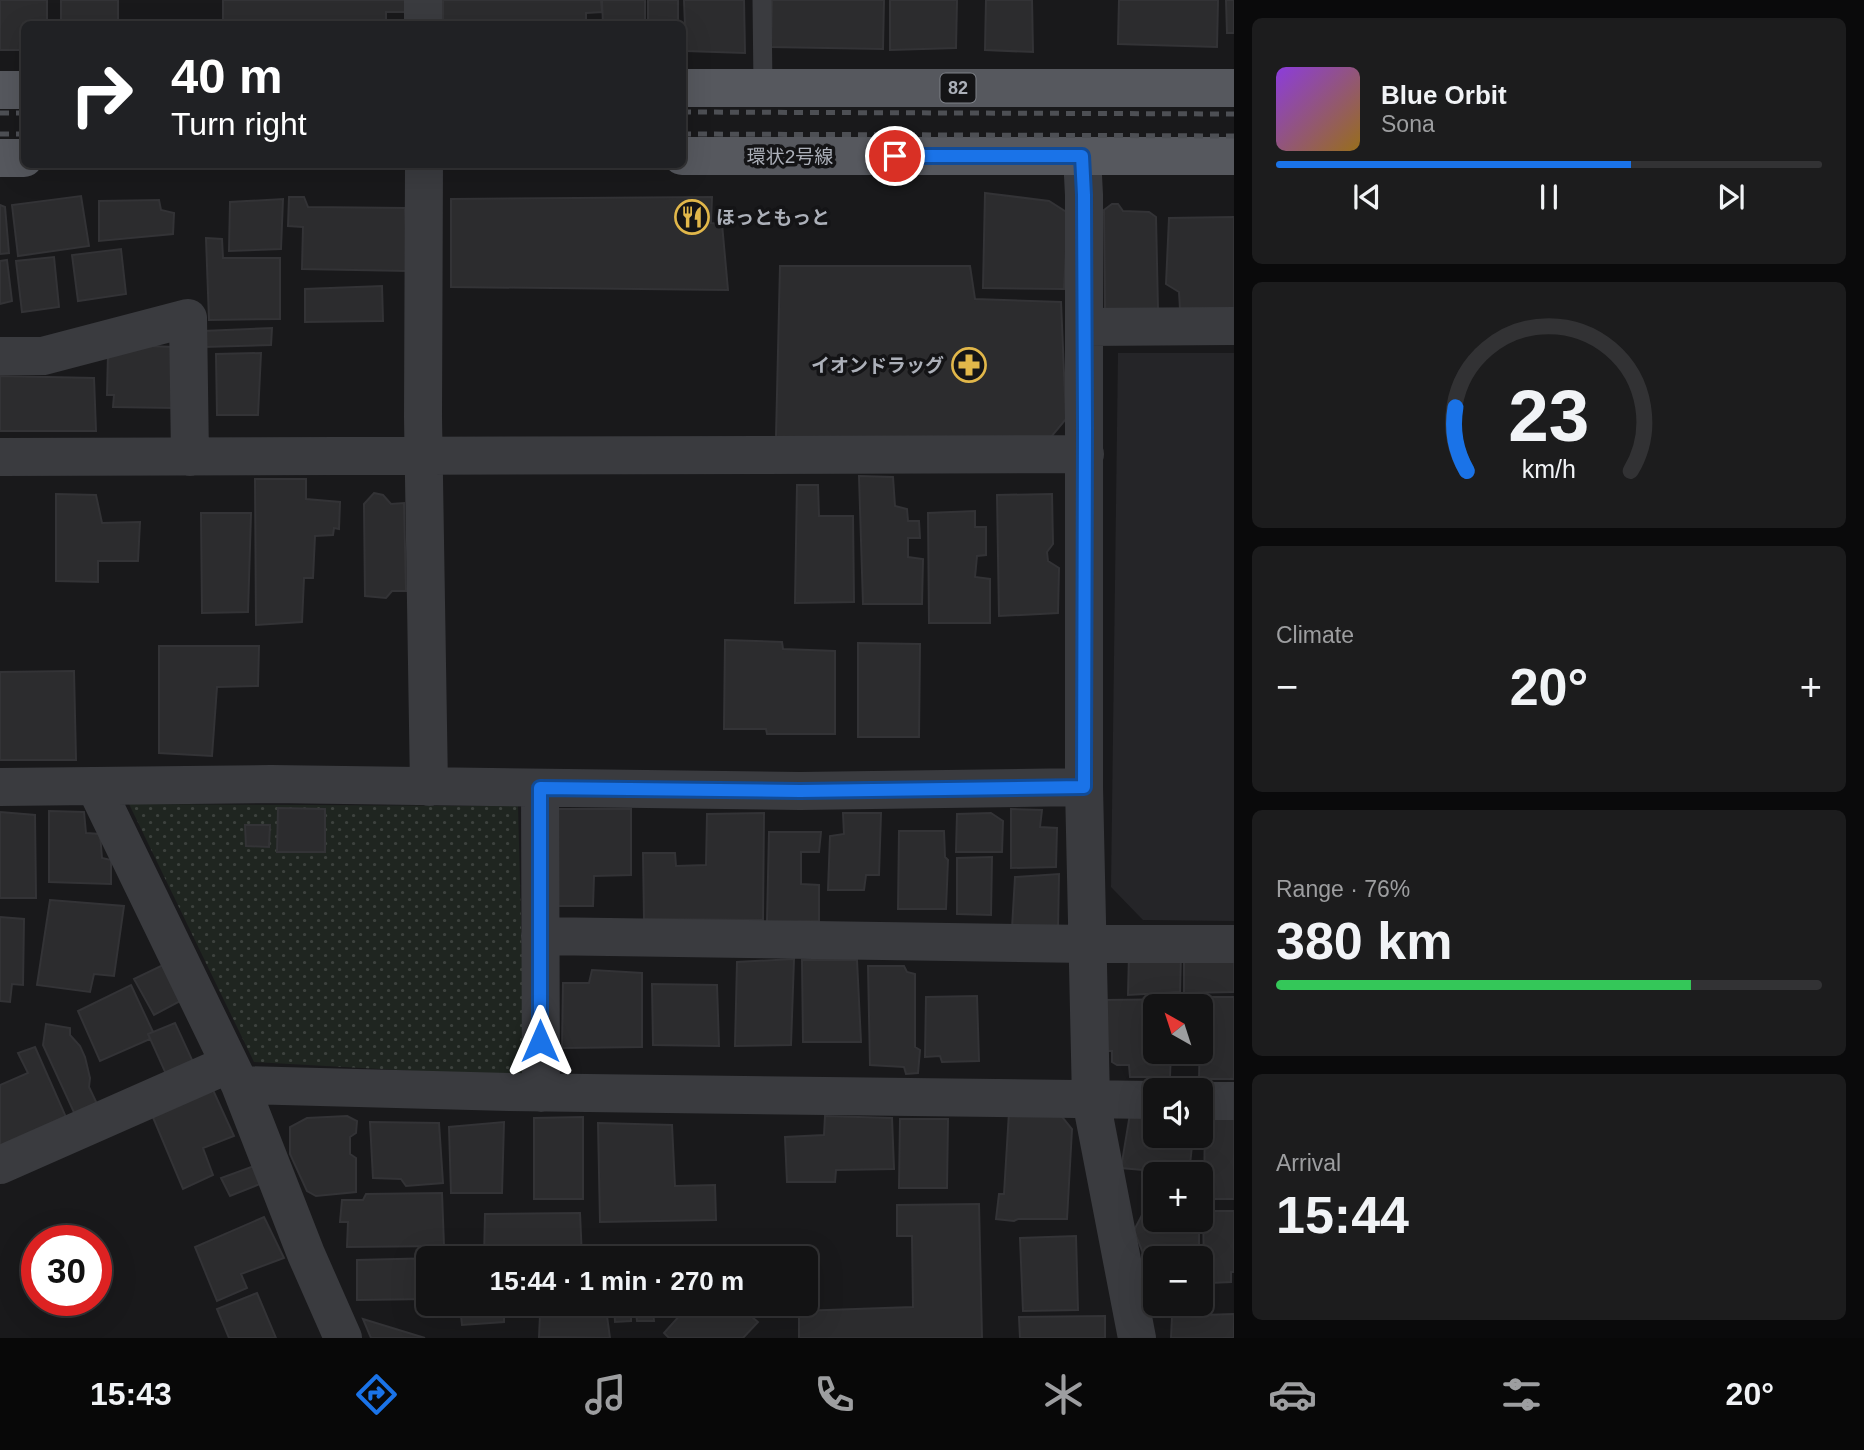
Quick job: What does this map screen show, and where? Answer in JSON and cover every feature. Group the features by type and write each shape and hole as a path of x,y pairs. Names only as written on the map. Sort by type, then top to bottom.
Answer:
{"main road":[{"name":"82","path":"686,88 1234,88"},
{"path":"0,90 21,90"},
{"name":"環状2号線","path":"686,156 1234,156"},
{"path":"0,158 21,158"}],"street":[{"path":"423,0 423,21"},
{"path":"1082,156 1084,787 1091,1100 1137,1338"},
{"path":"424,168 424,457 429,787"},
{"path":"0,356 43,356 188,318 190,457"},
{"path":"1084,327 1234,326"},
{"path":"0,457 1085,454"},
{"path":"0,787 271,784 800,791 1084,787"},
{"path":"95,786 234,1075 342,1338"},
{"path":"540,788 541,1093"},
{"path":"540,936 1234,944"},
{"path":"0,1165 234,1075 541,1093 1143,1100"},
{"path":"1213,1101 1234,1101"}],"lane":[{"path":"762,0 763,88"}],"shaded area":[{"path":"1118,353 1234,353 1234,921 1143,920 1111,887"},
{"path":"129,804 518,806 525,1077 254,1062"}],"building":[{"path":"0,0 47,0 47,21 21,21 21,50 0,50"},
{"path":"61,0 118,0 118,21 61,21"},
{"path":"223,0 405,0 405,12 386,12 386,21 223,21"},
{"path":"443,0 601,0 602,12 586,13 586,21 443,21"},
{"path":"602,0 645,0 645,21 603,21"},
{"path":"648,0 678,0 678,21 648,21"},
{"path":"684,0 744,0 745,53 686,51"},
{"path":"772,0 884,0 883,49 771,47"},
{"path":"890,0 957,0 956,48 890,50"},
{"path":"986,0 1032,0 1033,52 985,50"},
{"path":"1119,0 1218,0 1217,47 1118,44"},
{"path":"1226,0 1234,0 1234,33 1227,33"},
{"path":"985,193 1049,201 1068,213 1064,289 983,288"},
{"path":"81,196 89,246 18,256 12,205"},
{"path":"289,197 304,197 308,207 405,208 408,271 302,269 303,227 288,226"},
{"path":"712,197 711,223 722,224 728,290 451,287 451,199"},
{"path":"283,199 281,249 229,251 230,202"},
{"path":"159,200 161,210 174,213 173,234 99,241 99,201"},
{"path":"1112,204 1118,204 1123,211 1149,212 1156,217 1158,310 1105,311 1104,210"},
{"path":"0,205 5,207 9,253 0,254"},
{"path":"1234,217 1234,309 1180,309 1179,292 1166,284 1169,218"},
{"path":"206,238 222,239 223,258 280,258 280,319 209,320"},
{"path":"121,249 126,294 78,301 72,255"},
{"path":"54,257 59,307 22,312 16,261"},
{"path":"7,260 12,301 0,304 0,261"},
{"path":"780,266 970,266 975,299 1061,302 1066,419 1051,437 776,437"},
{"path":"382,286 383,321 305,322 305,289"},
{"path":"272,328 271,345 203,347 203,331"},
{"path":"121,345 174,347 175,408 113,407 114,395 107,395 108,353"},
{"path":"261,353 258,415 217,415 216,354"},
{"path":"0,376 94,378 96,431 0,431"},
{"path":"859,476 893,477 895,506 907,509 908,521 919,521 920,538 908,538 908,557 923,559 922,604 863,604"},
{"path":"255,479 306,479 306,499 340,502 339,529 334,528 333,535 315,536 313,578 304,578 302,622 256,625"},
{"path":"797,485 818,485 819,516 853,516 854,602 795,603"},
{"path":"374,493 383,495 391,504 404,503 406,591 392,591 386,598 365,596 364,504"},
{"path":"56,494 96,495 102,523 140,522 138,561 98,561 98,582 56,581"},
{"path":"1052,494 1053,544 1047,552 1048,561 1059,568 1058,613 999,616 997,495"},
{"path":"975,511 975,527 986,527 986,555 977,556 975,577 990,579 990,623 929,623 928,513"},
{"path":"201,513 251,513 248,612 202,613"},
{"path":"725,640 782,642 783,649 835,651 835,734 767,734 766,729 724,729"},
{"path":"858,643 920,644 919,737 858,737"},
{"path":"159,646 259,646 258,686 217,687 212,756 159,753"},
{"path":"74,671 76,760 0,760 0,672"},
{"path":"278,808 325,809 325,852 277,852"},
{"path":"552,809 631,809 631,875 594,876 593,906 555,906"},
{"path":"1011,809 1042,810 1040,827 1057,828 1056,867 1011,868"},
{"path":"49,811 84,812 86,833 100,834 102,858 111,860 111,884 49,882"},
{"path":"0,812 35,815 36,898 0,898"},
{"path":"764,813 763,920 644,919 643,853 675,853 676,866 706,865 707,814"},
{"path":"843,813 881,813 879,875 866,875 864,890 828,890 830,836 844,834"},
{"path":"991,813 1003,821 1002,852 956,852 957,814"},
{"path":"245,825 270,825 269,847 246,846"},
{"path":"899,831 944,831 945,857 948,860 946,909 898,909"},
{"path":"769,832 821,832 819,852 801,852 801,884 819,885 819,921 767,922"},
{"path":"992,857 991,915 957,914 957,858"},
{"path":"1059,874 1058,930 1012,928 1015,877"},
{"path":"50,900 124,906 114,976 94,974 90,992 37,985"},
{"path":"0,917 24,919 23,985 12,984 10,1002 0,1001"},
{"path":"1181,953 1180,992 1128,995 1129,954"},
{"path":"1184,954 1234,954 1234,992 1184,993"},
{"path":"794,959 791,1045 735,1046 737,962"},
{"path":"802,960 857,960 861,1042 803,1042"},
{"path":"165,964 182,1000 154,1015 134,979"},
{"path":"868,966 904,966 907,972 915,974 915,1047 920,1050 918,1073 906,1074 904,1067 870,1065"},
{"path":"592,970 642,973 642,1047 562,1048 563,983 589,983"},
{"path":"652,984 717,985 719,1046 653,1045"},
{"path":"131,985 153,1032 148,1034 150,1039 100,1061 78,1011"},
{"path":"977,996 979,1061 942,1062 940,1056 925,1057 926,997"},
{"path":"1213,997 1234,997 1234,1079 1199,1078 1199,1064 1213,1064"},
{"path":"1104,1000 1143,1000 1143,1064 1171,1064 1170,1077 1130,1077 1129,1065 1112,1062 1112,1051 1104,1051"},
{"path":"175,1023 193,1062 166,1074 148,1034"},
{"path":"46,1024 70,1028 70,1035 85,1057 90,1078 89,1087 99,1108 77,1119 43,1045"},
{"path":"35,1047 69,1124 0,1153 0,1085 28,1073 18,1053"},
{"path":"213,1090 234,1136 203,1148 213,1175 183,1189 152,1115"},
{"path":"1009,1112 1059,1113 1072,1129 1067,1219 996,1219 999,1194 1004,1194"},
{"path":"1130,1114 1143,1116 1143,1148 1192,1148 1190,1162 1143,1162 1143,1170 1121,1168"},
{"path":"1213,1115 1234,1115 1234,1199 1213,1199 1213,1162 1204,1162 1205,1148 1213,1148"},
{"path":"347,1116 357,1121 356,1133 350,1137 350,1154 356,1158 356,1192 316,1196 307,1191 290,1154 290,1127 307,1118"},
{"path":"825,1116 892,1118 894,1169 836,1170 835,1182 787,1182 785,1137 824,1135"},
{"path":"583,1117 583,1199 534,1199 534,1118"},
{"path":"900,1119 948,1119 947,1188 899,1188"},
{"path":"370,1122 439,1123 443,1183 406,1186 401,1179 373,1178"},
{"path":"504,1122 502,1193 451,1193 449,1127"},
{"path":"598,1123 672,1125 675,1186 715,1185 716,1220 600,1222"},
{"path":"254,1166 260,1184 230,1196 221,1178"},
{"path":"442,1193 444,1246 347,1247 348,1222 340,1222 342,1200 363,1200 366,1194"},
{"path":"979,1204 982,1338 799,1338 799,1316 818,1316 818,1310 913,1307 912,1236 897,1236 897,1205"},
{"path":"1213,1211 1234,1211 1234,1272 1231,1272 1231,1282 1213,1283 1213,1246 1204,1246 1203,1232 1213,1232"},
{"path":"580,1213 581,1246 484,1246 485,1214"},
{"path":"1143,1213 1143,1232 1199,1232 1199,1246 1143,1246 1143,1254 1134,1230"},
{"path":"264,1217 284,1258 241,1274 247,1288 217,1301 195,1247"},
{"path":"1076,1236 1078,1310 1023,1311 1020,1238"},
{"path":"416,1258 416,1299 357,1300 357,1260"},
{"path":"257,1293 276,1338 229,1338 217,1309"},
{"path":"1234,1314 1234,1338 1171,1338 1172,1316"},
{"path":"461,1316 504,1316 504,1322 462,1325"},
{"path":"540,1316 607,1316 610,1338 539,1337"},
{"path":"615,1316 631,1316 631,1321 615,1322"},
{"path":"636,1316 653,1316 654,1321 637,1321"},
{"path":"679,1316 751,1316 758,1322 743,1338 669,1338 664,1333"},
{"path":"1105,1316 1105,1338 1020,1338 1019,1317"},
{"path":"363,1319 425,1338 371,1338"}],"railway":[{"path":"686,112 1234,114"},
{"path":"0,113 21,113"},
{"path":"0,134 21,134"},
{"path":"686,134 1234,136"}],"place":[{"name":"ほっともっと","path":"692,217"},
{"name":"イオンドラッグ","path":"969,365"}],"route":[{"path":"540,1041 540,788 800,791 1084,787 1085,428 1082,156 895,156"}]}
